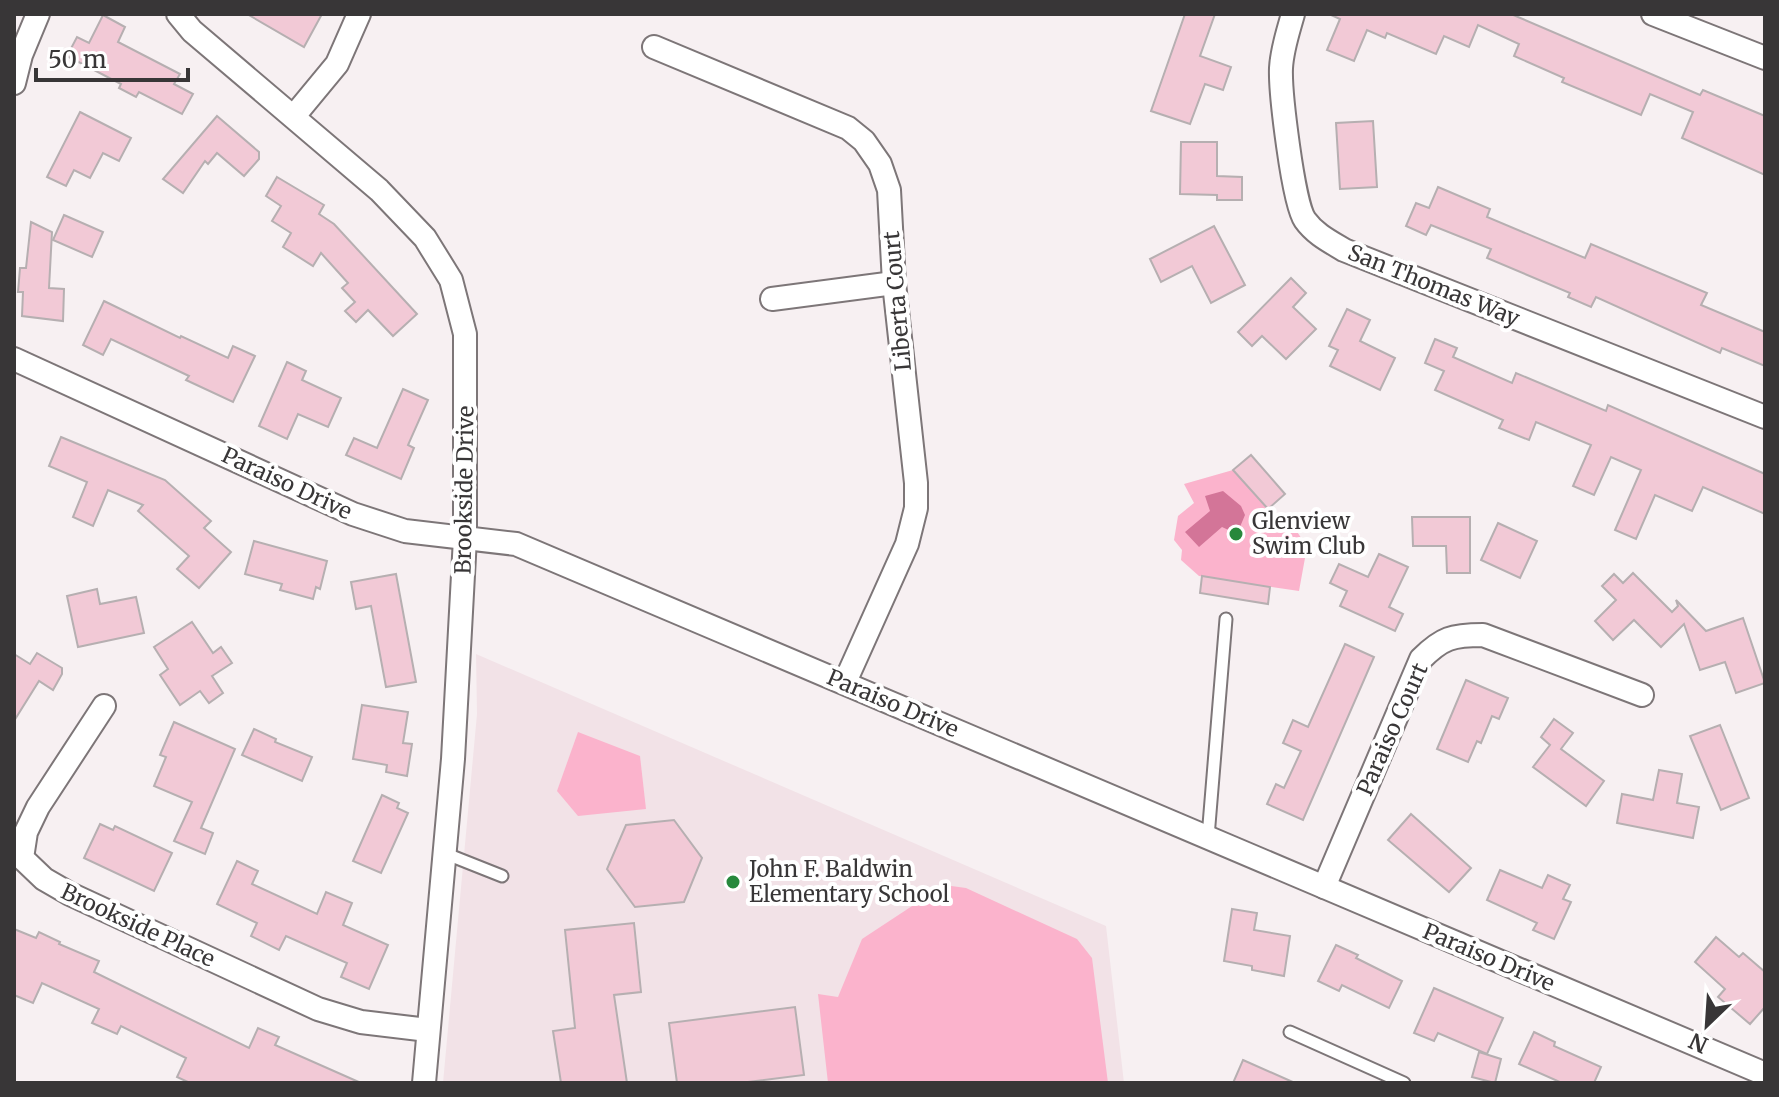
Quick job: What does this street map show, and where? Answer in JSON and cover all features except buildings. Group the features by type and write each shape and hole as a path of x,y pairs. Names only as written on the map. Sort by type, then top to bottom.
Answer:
{"street":[{"path":"14,83 21,55 38,14"},
{"name":"Brookside Drive","path":"178,14 192,31 379,190 425,238 451,280 465,334 465,538 453,759 424,1083"},
{"path":"294,116 337,64 359,14"},
{"name":"San Thomas Way","path":"1293,14 1284,44 1281,72 1295,193 1304,218 1320,236 1344,250 1765,417"},
{"path":"1653,14 1765,58"},
{"name":"Liberta Court","path":"654,47 848,128 864,141 880,164 889,190 894,283 916,483 916,508 907,544 845,682"},
{"path":"772,299 894,283"},
{"name":"Paraiso Drive","path":"14,359 353,514 405,531 516,544 1765,1074"},
{"name":"Paraiso Court","path":"1324,887 1421,659 1438,642 1458,635 1483,635 1642,695"},
{"name":"Brookside Place","path":"104,706 38,807 26,832 22,858 44,879 70,894 318,1009 361,1022 428,1030"}],"lane":[{"path":"1208,837 1226,619"},
{"path":"444,853 502,876"},
{"path":"1290,1032 1404,1083"}],"shaded area":[{"name":"Glenview Swim Club","path":"1233,470 1268,509 1294,527 1307,547 1299,591 1199,576 1181,560 1182,550 1174,540 1178,516 1194,503 1184,484"},
{"path":"1223,491 1241,506 1245,515 1237,534 1222,527 1199,547 1185,532 1210,511 1205,496"},
{"name":"John F. Baldwin Elementary School","path":"476,654 1106,926 1124,1083 443,1083 477,714"},
{"path":"578,732 640,756 646,809 578,816 557,791"},
{"path":"944,885 966,888 1077,939 1092,958 1108,1083 828,1083 818,994 838,997 862,939"}],"place":[{"name":"Glenview Swim Club","path":"1236,534"},
{"name":"John F. Baldwin Elementary School","path":"733,882"}]}
